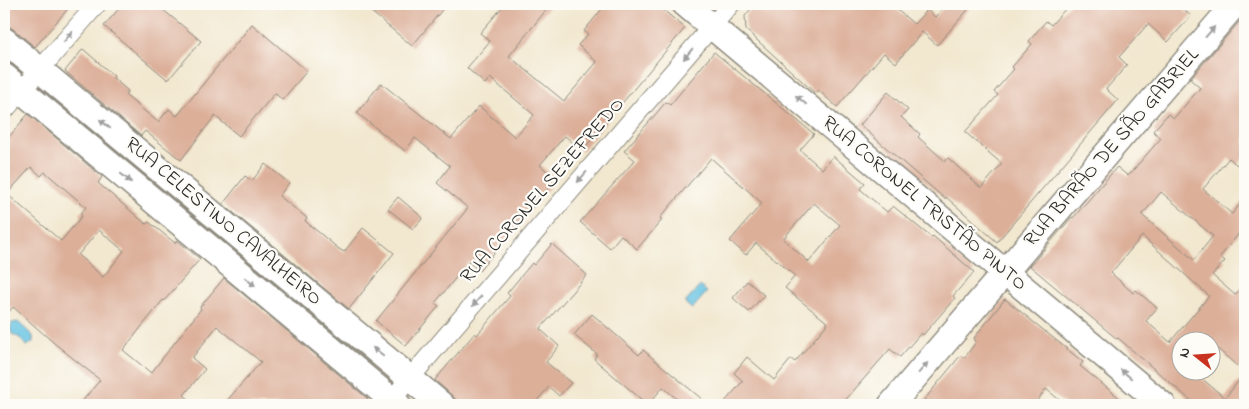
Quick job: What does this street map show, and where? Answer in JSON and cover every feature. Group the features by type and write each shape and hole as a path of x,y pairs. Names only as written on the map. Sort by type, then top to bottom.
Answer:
{"main road":[{"name":"RUA CORONEL TRISTÃO PINTO","path":"686,4 1163,405"},
{"name":"RUA BARÃO DE SÃO GABRIEL","path":"891,405 1235,4"},
{"name":"RUA CELESTINO CAVALHEIRO","path":"4,40 442,405"},
{"name":"RUA CELESTINO CAVALHEIRO","path":"12,84 392,403"}],"street":[{"path":"4,111 12,84 39,70 97,4"},
{"name":"RUA CORONEL SEZEFREDO","path":"392,403 410,378 731,4"}],"green space":[{"path":"64,106 373,362 369,367 60,110"}],"water":[{"path":"700,286 707,292 692,309 685,303"},
{"path":"18,322 33,336 33,342 27,346 20,338 12,334 10,328 12,323"}],"building":[{"path":"4,4 72,4 35,47 4,24"},
{"path":"123,4 156,4 201,41 168,80 104,26"},
{"path":"362,4 447,4 412,46"},
{"path":"505,4 551,4 509,56 564,101 597,62 578,45 588,34 584,31 606,4 656,4 685,28 582,151 565,136 540,165 556,179 479,271 469,262 435,303 439,306 406,346 376,321 468,208 437,183 450,166 415,138 405,151 357,113 381,83 451,139 479,106 515,137 534,115 490,78 485,84 467,68 490,41 480,33"},
{"path":"755,4 890,4 914,24 927,10 935,17 947,4 973,4 937,45 922,32 896,63 884,53 837,107 818,90 815,93 746,30 745,16"},
{"path":"1070,4 1177,4 1191,16 1168,42 1148,24 1119,57 1127,65 1106,89 1118,100 997,242 860,125 888,92 908,110 901,117 920,134 918,137 945,161 948,158 981,188 1002,164 965,132 998,95 994,92 1032,44 1029,41 1046,21 1051,25"},
{"path":"1245,15 1245,155 1237,165 1229,158 1203,189 1232,214 1245,198 1245,226 1220,257 1225,261 1212,275 1235,295 1245,283 1245,373 1245,405 1196,405 1030,266 1117,167 1128,176 1161,138 1153,131 1168,114 1174,118 1200,88 1190,79","holes":["1161,192 1213,236 1194,260 1142,215","1142,236 1209,296 1178,332 1222,332 1222,353 1245,373 1225,398 1206,382 1172,382 1172,340 1170,342 1146,321 1157,308 1136,290 1133,293 1111,273"]},
{"path":"252,24 307,71 282,100 275,93 239,136 215,116 181,160 145,131 141,136 65,71 83,49 128,91 125,95 158,122 169,109 177,116"},
{"path":"714,52 814,134 800,150 822,169 833,156 865,183 860,189 887,212 893,206 932,238 933,236 974,272 953,296 955,298 923,335 921,333 900,357 890,349 841,405 722,405 743,381 734,373 747,357 774,380 791,359 795,362 828,323 785,288 795,276 756,243 746,255 730,241 762,203 711,158 660,218 662,220 637,249 621,235 610,248 580,222 635,160 624,151 666,102 670,105","holes":["814,203 840,225 809,262 783,239"]},
{"path":"28,114 102,177 98,183 146,224 149,222 175,243 177,240 200,259 163,300 123,350 151,373 224,278 368,399 363,405 223,405 261,362 217,326 192,358 205,369 184,395 196,405 79,405 100,380 13,307 4,318 4,143","holes":["31,167 41,176 45,172 86,207 80,214 82,216 61,241 7,194","99,230 124,251 103,277 78,255"]},
{"path":"265,164 289,183 279,196 307,218 305,221 339,249 344,252 363,228 394,253 349,309 223,204 245,176 252,181"},
{"path":"398,197 423,218 413,229 388,209"},
{"path":"552,244 587,275 540,329 559,346 546,362 571,383 559,396 549,387 533,405 462,405 435,380 510,296 507,293 532,263 534,265"},
{"path":"747,281 764,295 749,312 733,298"},
{"path":"1005,299 1083,362 1080,366 1128,405 1066,405 1046,389 1034,405 920,405 960,356 965,357 976,342 974,338"},
{"path":"592,314 639,355 643,350 709,405 684,405 663,387 648,405 594,359 597,354 574,335"}]}
